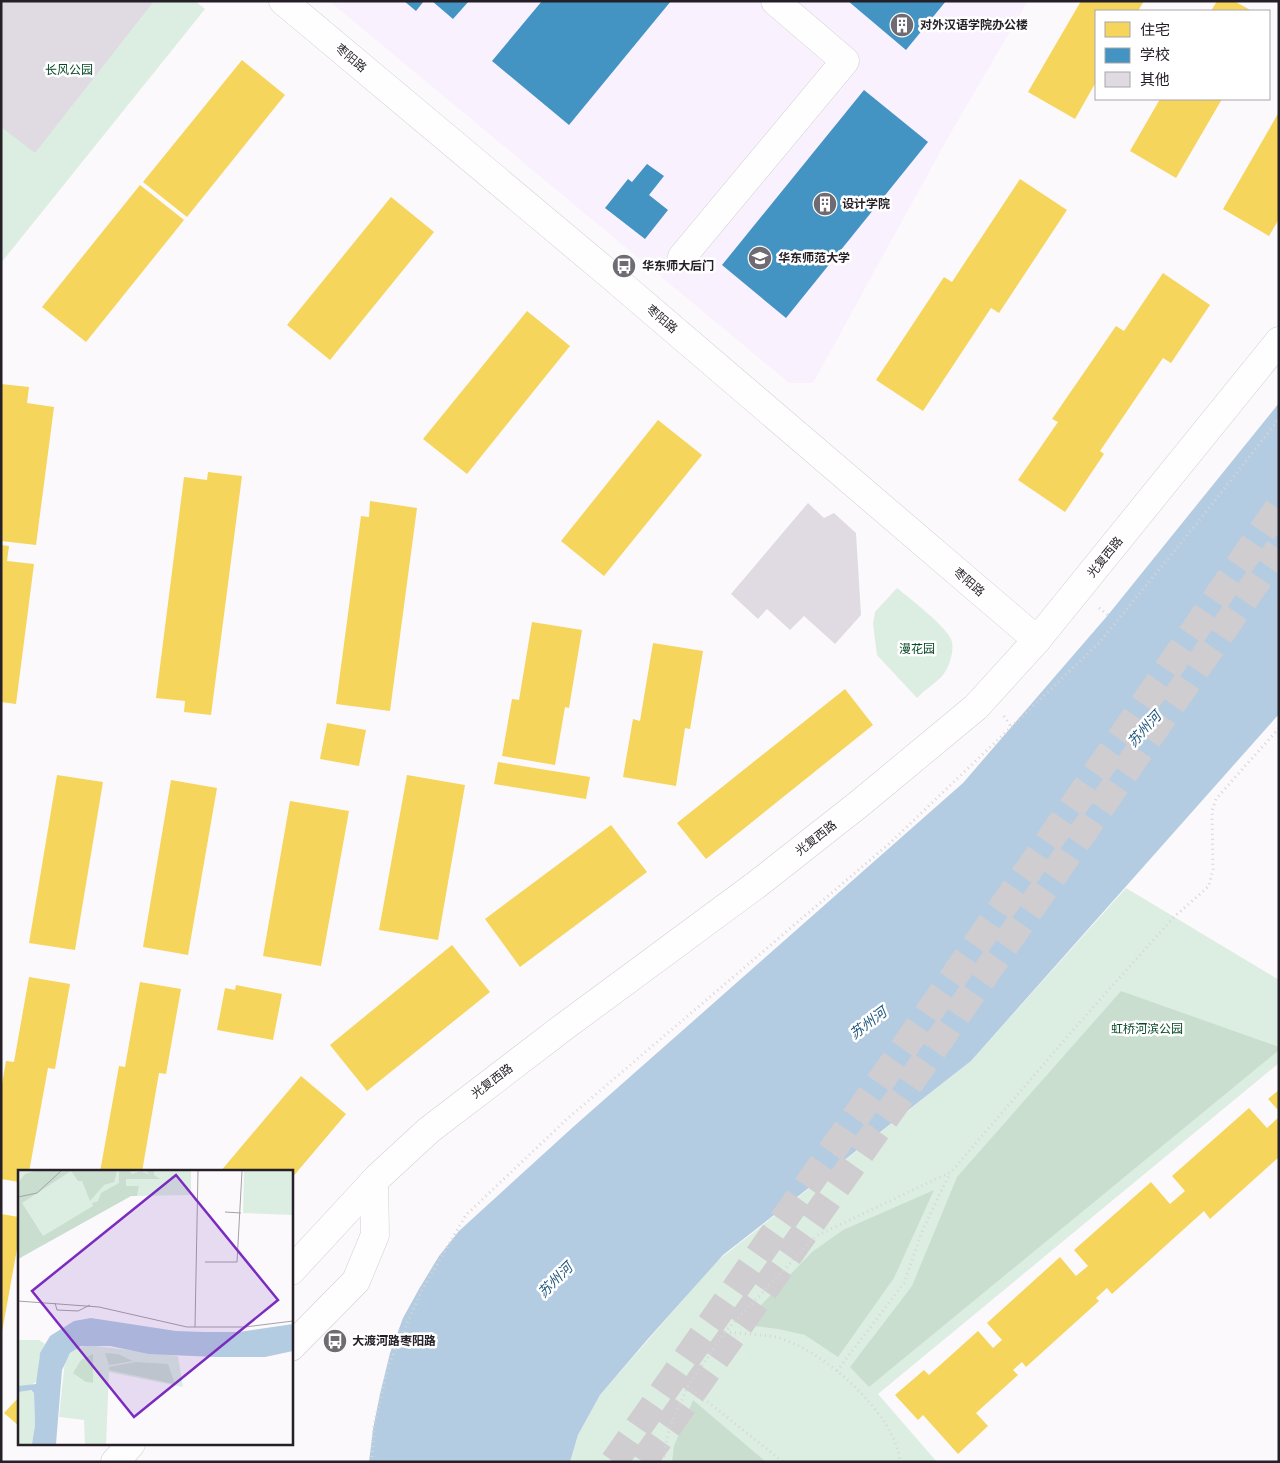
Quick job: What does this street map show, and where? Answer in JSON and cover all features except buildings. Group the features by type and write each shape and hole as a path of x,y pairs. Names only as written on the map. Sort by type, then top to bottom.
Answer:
{"street":[{"name":"枣阳路","path":"282,1 610,274 1037,640"},
{"path":"682,257 845,61 775,1"},
{"name":"光复西路","path":"292,1270 374,1181 429,1130 565,1026 756,885 859,804 976,707 1037,640 1279,341"},
{"path":"292,1347 356,1280 375,1235 374,1181"},
{"path":"115,1462 129,1446"}],"path":[{"path":"372,1462 374,1425 389,1364 422,1290 466,1215 567,1119 890,844 1026,715 1099,643 1279,419"},
{"path":"837,1371 904,1283 923,1229 951,1172 1160,932 1209,886 1213,869 1212,811 1216,799 1279,728"},
{"path":"663,1462 669,1429 688,1386 726,1332 816,1236 951,1172"},
{"path":"726,1332 779,1338 808,1350 837,1371 883,1419 899,1450 900,1462"},
{"path":"688,1386 783,1462"}],"shaded area":[{"name":"华东师范大学","path":"329,1 1028,1 950,134 813,383 789,383"}],"green space":[{"name":"长风公园","path":"1,1 195,1 205,9 1,263"},
{"name":"漫花园","path":"897,588 937,622 950,636 952,642 951,657 945,672 917,698 877,655 873,624 875,612"},
{"name":"虹桥河滨公园","path":"1126,888 1279,980 1279,1063 878,1394 937,1462 570,1462 578,1435 600,1395 717,1261 971,1061"},
{"path":"1121,991 1279,1047 1279,1050 869,1387 850,1367 912,1286 957,1177"},
{"path":"934,1190 894,1278 838,1357 805,1335 747,1325 762,1304 812,1252 843,1230"},
{"path":"693,1400 766,1462 672,1462 674,1446"}],"water":[{"name":"苏州河","path":"1279,403 1279,714 971,1061 723,1255 600,1395 578,1435 570,1462 369,1462 380,1394 390,1353 403,1318 439,1256 459,1231 572,1128 963,783 1108,615"}],"tunnel":[{"path":"614,1462 1123,735 1279,507"},
{"path":"643,1462 898,1100 1279,549"}],"place":[{"name":"对外汉语学院办公楼","path":"902,25"},
{"name":"设计学院","path":"825,204"},
{"name":"华东师范大学","path":"760,258"},
{"name":"华东师大后门","path":"624,266"},
{"name":"大渡河路枣阳路","path":"335,1341"}]}
